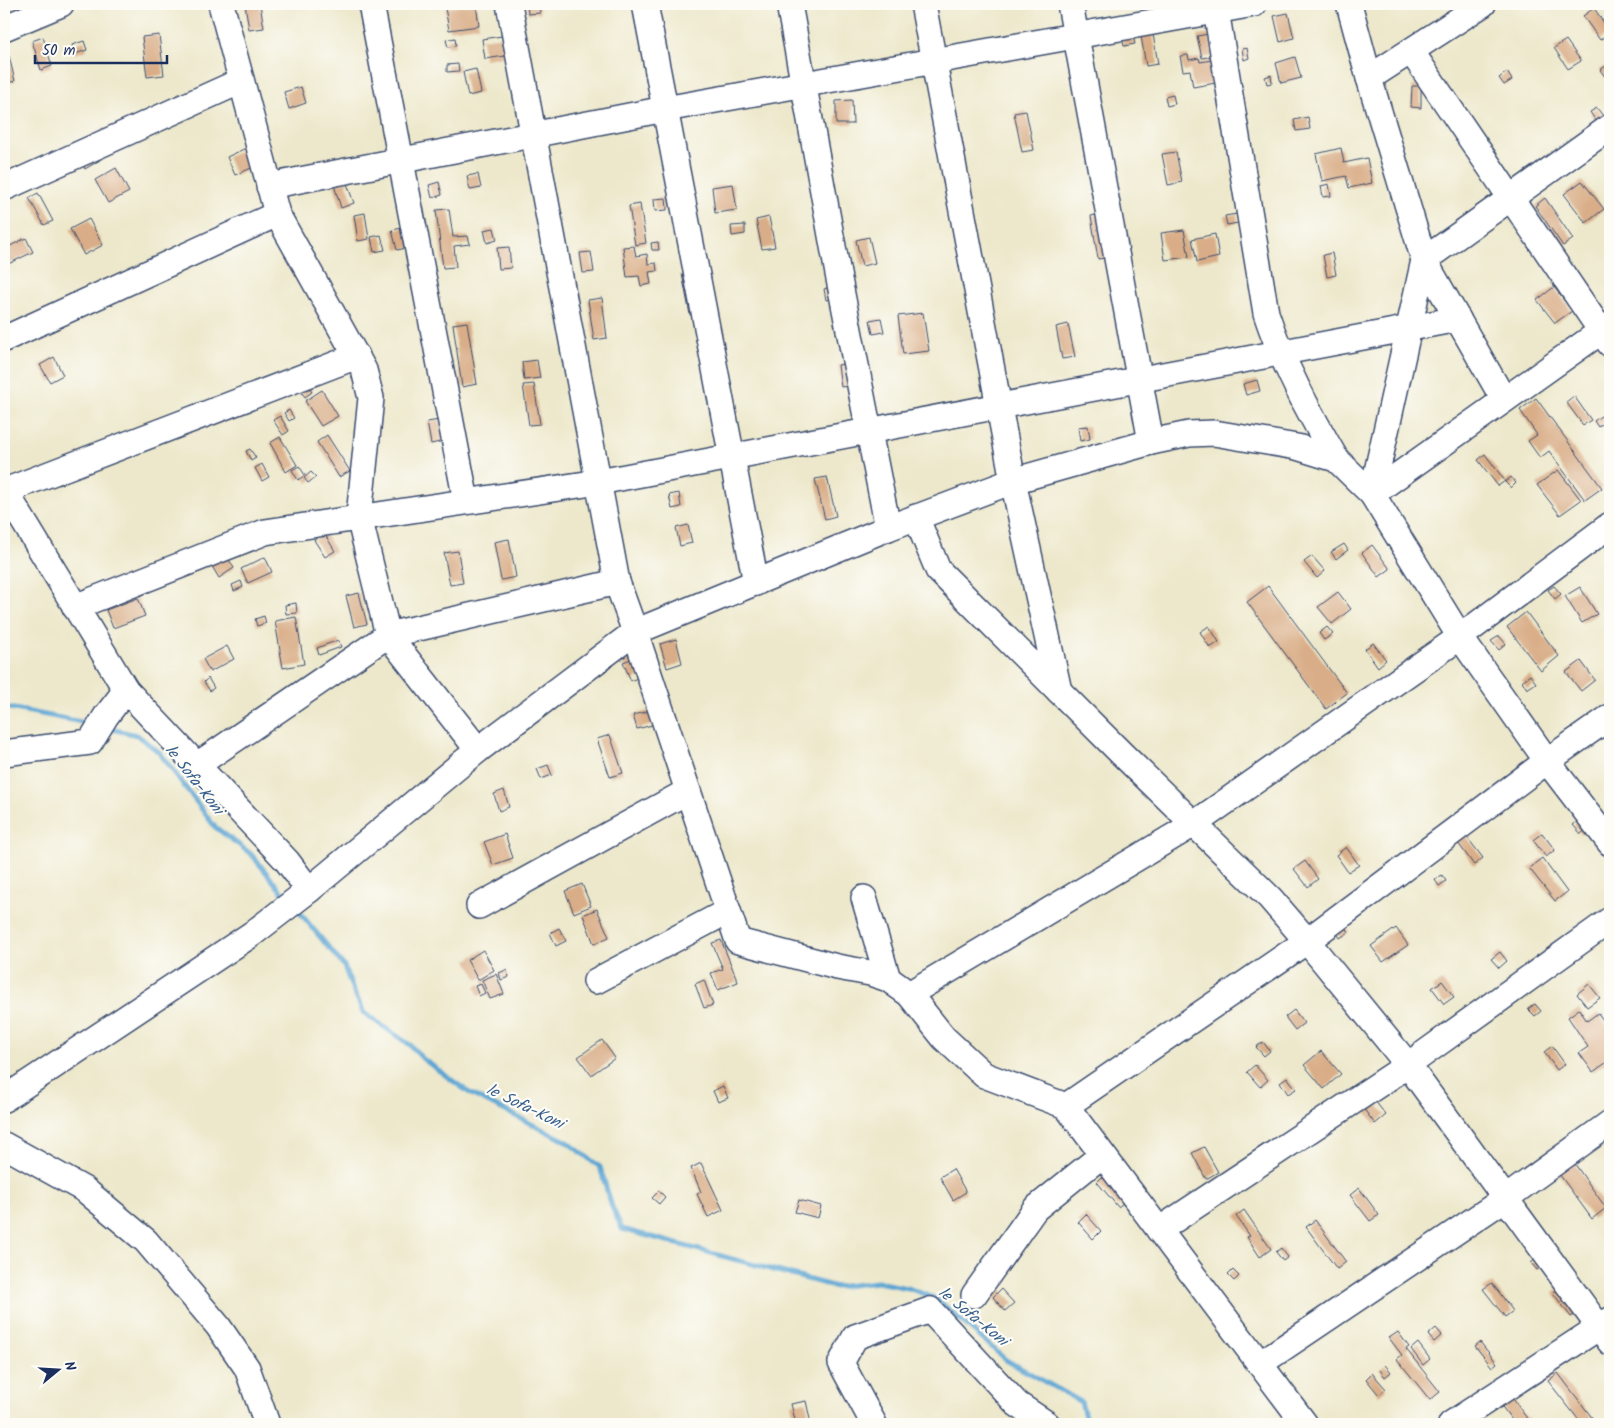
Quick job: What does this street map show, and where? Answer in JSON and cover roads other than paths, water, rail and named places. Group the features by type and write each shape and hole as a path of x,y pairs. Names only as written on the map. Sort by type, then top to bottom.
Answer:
{"street":[{"path":"4,28 61,4"},
{"path":"221,4 277,214 364,370 371,398 359,517 388,635 478,750"},
{"path":"371,4 466,501"},
{"path":"509,4 617,582 738,941 888,979 909,994 944,1038 984,1075 1066,1106 1305,1424"},
{"path":"645,4 756,583"},
{"path":"789,4 838,274 888,528"},
{"path":"923,4 1013,481 1059,691"},
{"path":"1070,4 1151,442"},
{"path":"269,186 665,109 1076,35 1215,7 1254,4"},
{"path":"1349,4 1369,78 1424,260 1504,400"},
{"path":"1369,78 1483,4"},
{"path":"1215,7 1266,313 1273,336 1302,399 1336,459 1372,494 1460,637 1547,762 1610,843"},
{"path":"1372,494 1504,400 1607,334 1510,198 1411,51"},
{"path":"4,188 241,81"},
{"path":"1372,494 1424,260 1610,127"},
{"path":"4,339 277,214"},
{"path":"76,607 265,532 599,482 1458,319"},
{"path":"297,899 287,862 126,690 4,490 357,356"},
{"path":"4,1099 252,934 478,750 635,632 888,528 1013,481 1151,442 1189,434 1214,433 1297,447 1336,459"},
{"path":"916,517 938,570 1270,898 1307,941 1408,1065 1607,1330 1451,1424"},
{"path":"909,994 1194,824 1460,637 1610,525"},
{"path":"197,765 388,635 617,582"},
{"path":"4,752 90,742 106,716 126,690"},
{"path":"1066,1106 1307,941 1610,717"},
{"path":"479,906 688,790"},
{"path":"864,898 888,979"},
{"path":"596,981 728,911"},
{"path":"1159,1230 1408,1065 1610,920"},
{"path":"1260,1364 1506,1198 1610,1123"},
{"path":"4,1145 85,1190 146,1241 218,1326 248,1368 267,1424"},
{"path":"974,1296 1034,1209 1102,1155"},
{"path":"874,1424 841,1363 855,1337 930,1310 1017,1404 1047,1424"}],"waterway":[{"name":"le Sofa-Koni","path":"4,707 92,724"},
{"name":"le Sofa-Koni","path":"107,728 137,735 159,752 215,827 251,854 287,898"},
{"name":"le Sofa-Koni","path":"296,908 344,966 364,1013 410,1045 423,1059 471,1094 566,1141 600,1167 612,1207 622,1229 836,1287 877,1282 908,1288 937,1299 1006,1360 1081,1402 1087,1424"}]}
